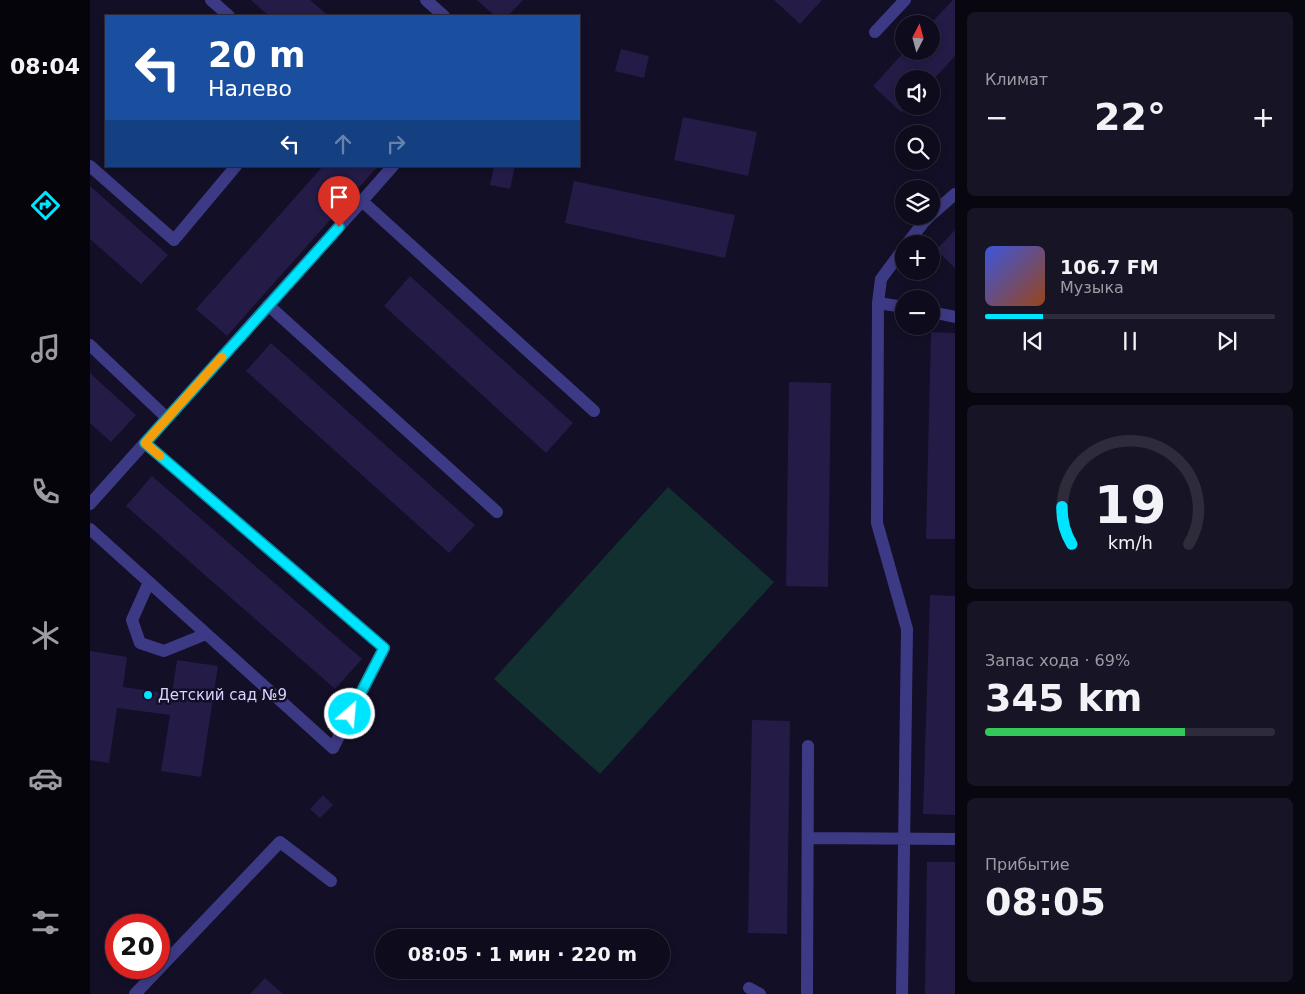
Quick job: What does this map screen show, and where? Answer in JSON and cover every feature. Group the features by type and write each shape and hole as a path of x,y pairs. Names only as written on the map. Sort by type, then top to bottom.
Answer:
{"lane":[{"path":"212,0 228,15"},
{"path":"426,0 443,15"},
{"path":"875,32 905,0"},
{"path":"90,166 174,240 235,167"},
{"path":"90,504 392,167"},
{"path":"940,208 955,194"},
{"path":"362,200 594,411"},
{"path":"914,235 921,225"},
{"path":"895,260 881,279 878,303 877,523 907,629 902,994"},
{"path":"878,303 895,306"},
{"path":"268,306 497,512"},
{"path":"940,314 955,317"},
{"path":"90,346 167,418"},
{"path":"90,529 332,748 384,648 145,443"},
{"path":"149,582 132,620 140,643 164,651 206,634"},
{"path":"807,994 808,746"},
{"path":"808,838 955,839"},
{"path":"134,994 280,842 330,881"}],"green space":[{"path":"668,487 774,582 600,774 494,679"}],"building":[{"path":"251,0 310,0 328,15 268,15"},
{"path":"477,0 523,0 509,15 494,15"},
{"path":"774,0 822,0 800,24"},
{"path":"955,0 955,56 940,72 940,70 895,70 895,106 873,86 897,60 940,60 939,15"},
{"path":"621,49 649,56 644,78 615,71"},
{"path":"683,117 757,132 748,176 674,160"},
{"path":"322,167 377,167 227,336 196,309"},
{"path":"494,167 515,167 510,189 490,185"},
{"path":"574,181 735,215 725,258 565,223"},
{"path":"90,186 168,255 141,284 90,239"},
{"path":"955,230 955,268 940,254 940,246"},
{"path":"410,276 573,423 546,453 384,306"},
{"path":"940,332 955,333 955,539 926,539 931,335 940,335"},
{"path":"271,343 475,525 449,553 246,371"},
{"path":"90,373 136,415 111,442 90,423"},
{"path":"789,382 831,383 828,587 786,586"},
{"path":"152,476 362,659 335,689 126,506"},
{"path":"930,595 955,596 955,815 923,814"},
{"path":"90,651 127,657 123,687 172,694 177,660 218,666 201,777 161,771 170,715 117,708 109,763 90,760"},
{"path":"752,720 790,721 787,934 748,933"},
{"path":"323,795 333,805 320,818 310,809"},
{"path":"927,862 955,862 955,994 925,994"},
{"path":"265,978 283,994 250,994"}],"slow traffic":[{"path":"160,456 145,443 222,357"}],"place":[{"name":"Детский сад №9","path":"148,695"}],"route":[{"path":"339,227 145,443 384,648 350,714"}]}
